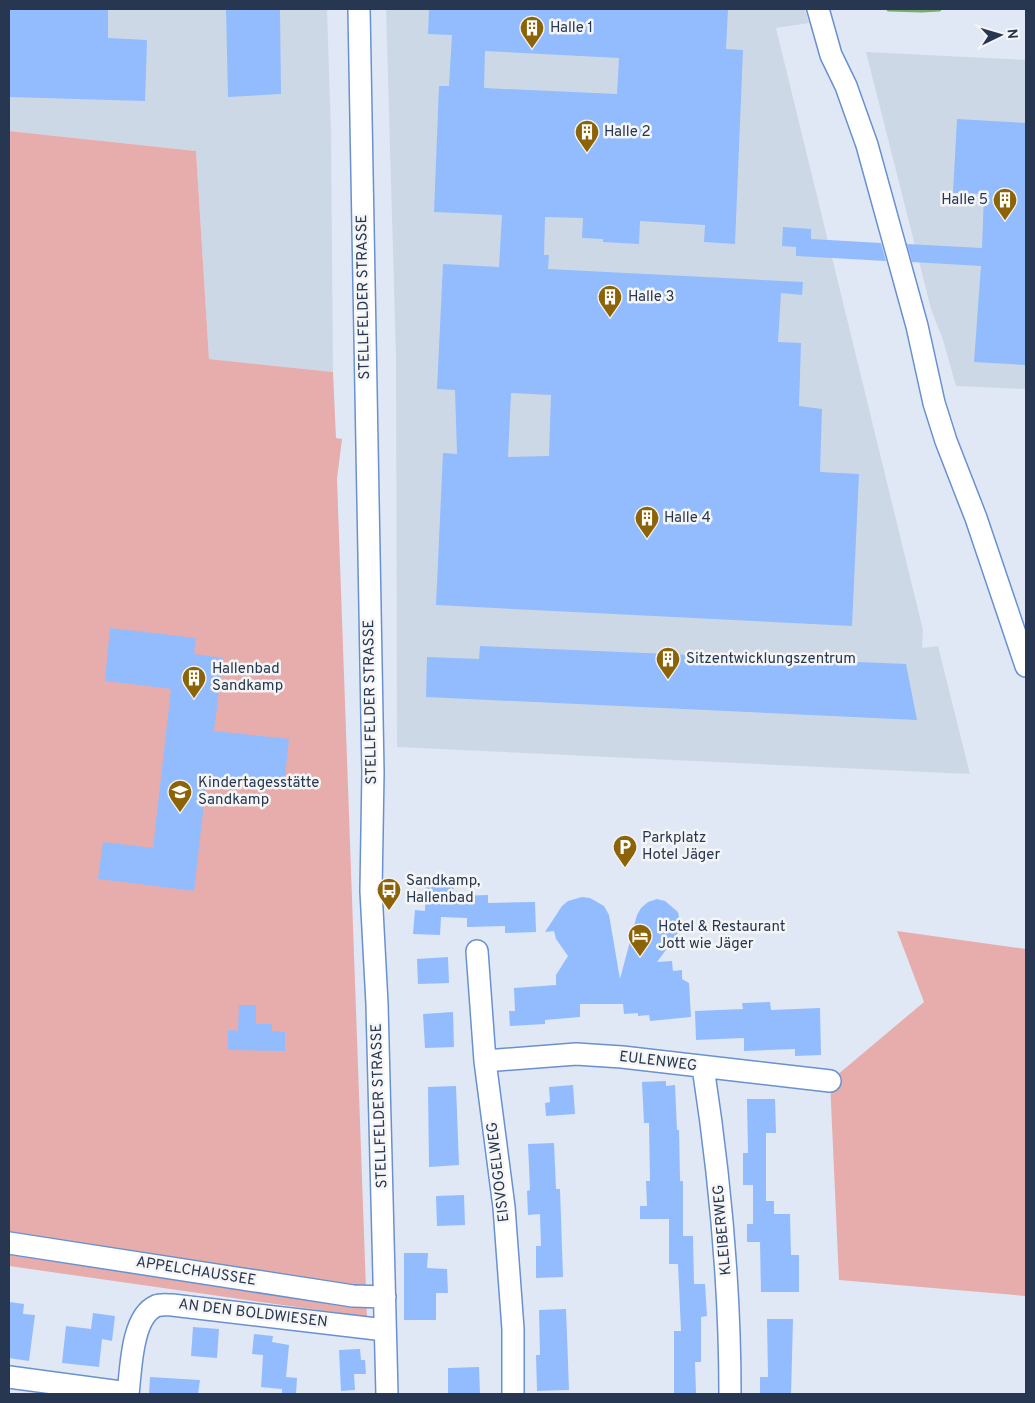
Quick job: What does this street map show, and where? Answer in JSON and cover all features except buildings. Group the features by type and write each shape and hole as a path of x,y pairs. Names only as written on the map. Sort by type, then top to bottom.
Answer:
{"street":[{"name":"STELLFELDER STRASSE","path":"359,9 372,772 371,891 377,1014 386,1394"},
{"path":"818,9 831,55 846,86 867,145 917,326 934,403 1026,666"},
{"name":"EISVOGELWEG","path":"477,951 486,1061 504,1207 512,1329 513,1394"},
{"name":"EULENWEG","path":"486,1061 576,1054 622,1057 830,1081"},
{"name":"KLEIBERWEG","path":"703,1067 716,1149 724,1226 729,1300 730,1394"},
{"name":"APPELCHAUSSEE","path":"9,1243 353,1296 384,1297"},
{"name":"AN DEN BOLDWIESEN","path":"128,1394 134,1345 140,1324 149,1311 157,1306 172,1305 385,1330"},
{"path":"9,1377 128,1394"}],"shaded area":[{"path":"9,9 327,9 331,132 333,372 209,359 196,151 9,131"},
{"path":"386,9 805,9 809,23 776,28 923,630 922,648 938,646 970,774 397,747 396,356"},
{"path":"866,52 1026,60 1026,389 956,386 943,340 931,309"},
{"path":"9,131 196,151 209,359 333,372 336,438 342,439 337,479 367,1317 9,1266"},
{"path":"897,931 1026,949 1026,1296 839,1280 830,1081 924,1002"}],"waterway":[{"path":"889,9 939,9"}],"place":[{"name":"Halle 1","path":"532,49"},
{"name":"Halle 2","path":"587,153"},
{"name":"Halle 5","path":"1005,221"},
{"name":"Halle 3","path":"610,318"},
{"name":"Halle 4","path":"647,539"},
{"name":"Sitzentwicklungszentrum","path":"668,680"},
{"name":"Hallenbad Sandkamp","path":"194,699"},
{"name":"Kindertagesstätte Sandkamp","path":"180,813"},
{"name":"Parkplatz Hotel Jäger","path":"625,868"},
{"name":"Sandkamp, Hallenbad","path":"389,911"},
{"name":"Hotel & Restaurant Jott wie Jäger","path":"640,957"}]}
